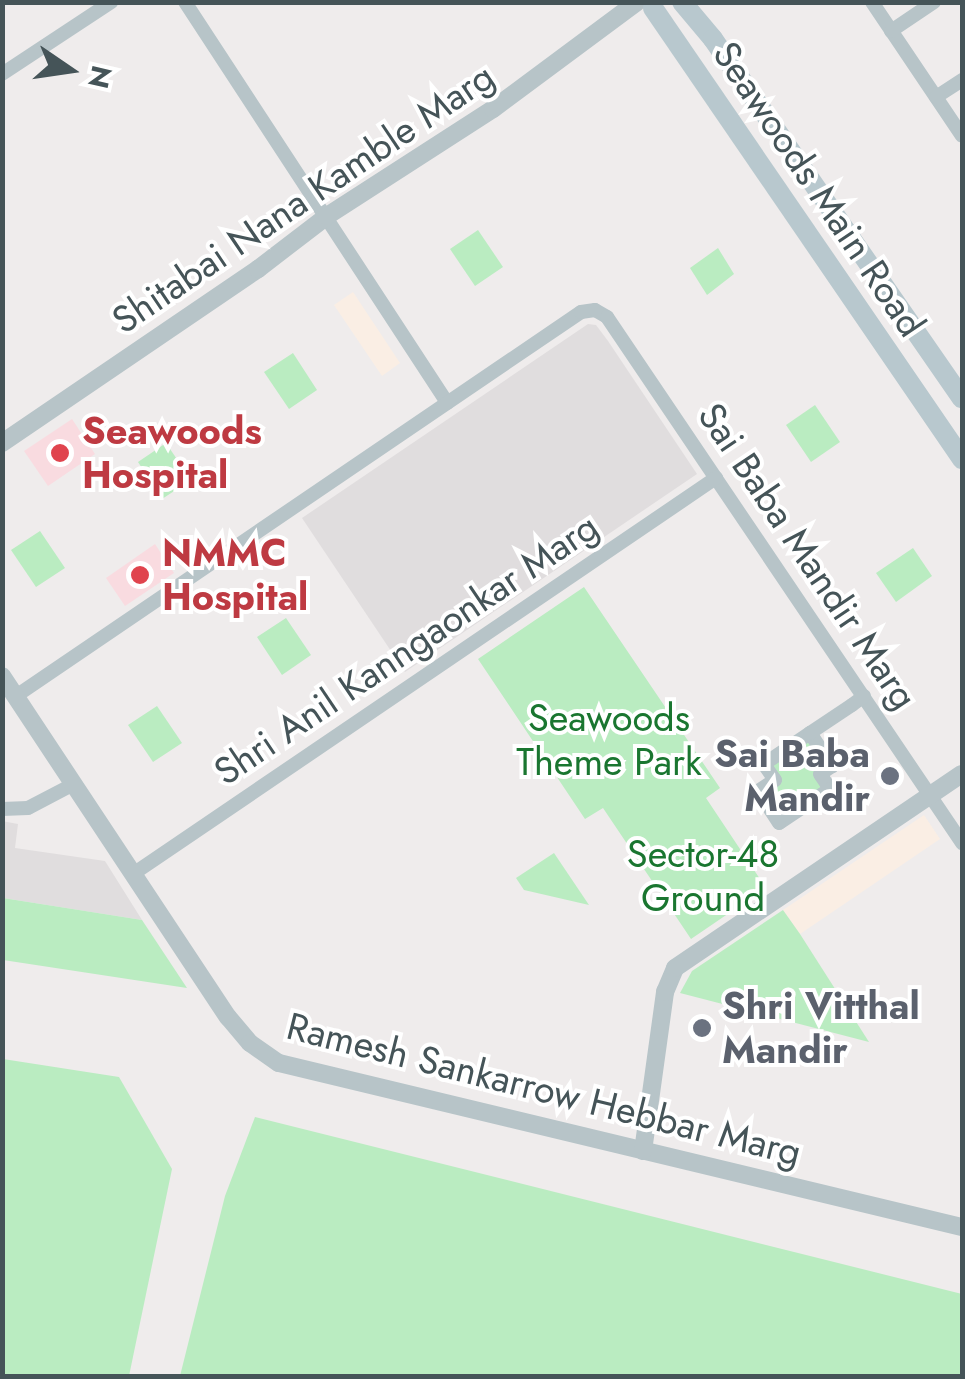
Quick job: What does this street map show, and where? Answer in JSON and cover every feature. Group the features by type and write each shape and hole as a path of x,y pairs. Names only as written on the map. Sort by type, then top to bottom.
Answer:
{"main road":[{"name":"Seawoods Main Road","path":"682,2 713,39 962,398"},
{"name":"Seawoods Main Road","path":"652,4 962,459"}],"street":[{"path":"2,74 111,2"},
{"path":"16,696 448,402 185,2"},
{"path":"872,2 962,136"},
{"path":"891,31 934,2"},
{"name":"Shitabai Nana Kamble Marg","path":"2,443 258,269 327,216 652,4"},
{"path":"936,97 962,80"},
{"name":"Sai Baba Mandir Marg","path":"448,402 580,312 595,310 607,318 962,843"},
{"name":"Shri Anil Kanngaonkar Marg","path":"133,874 716,478"},
{"name":"Ramesh Sankarrow Hebbar Marg","path":"2,676 228,1017 250,1043 280,1062 962,1228"},
{"path":"810,733 832,766 820,774 830,789 780,823 758,791 775,780 764,764 864,696"},
{"path":"643,1151 665,992 674,968 962,774"},
{"path":"2,809 45,802 74,784"}],"shaded area":[{"path":"353,292 400,363 382,376 334,305"},
{"path":"588,324 596,325 608,341 697,474 405,672 302,518"},
{"name":"Seawoods Hospital","path":"72,419 95,454 48,486 24,451"},
{"name":"NMMC Hospital","path":"155,544 174,573 125,606 106,578"},
{"path":"924,815 940,839 800,934 783,910"},
{"path":"2,821 18,824 15,848 105,861 142,920 3,898"}],"green space":[{"path":"478,230 503,267 475,286 450,249"},
{"path":"718,248 734,274 707,295 690,268"},
{"path":"293,353 317,390 289,409 264,372"},
{"path":"815,405 840,442 811,462 786,425"},
{"path":"166,443 191,480 162,499 138,462"},
{"path":"40,531 65,568 36,587 11,550"},
{"path":"913,548 932,576 896,602 876,573"},
{"name":"Seawoods Theme Park","path":"584,587 720,788 706,798 766,888 691,939 603,808 585,819 478,659"},
{"path":"286,618 311,655 282,675 257,637"},
{"path":"157,706 182,743 153,762 128,725"},
{"path":"810,733 832,766 820,775 830,789 779,823 758,791 774,780 764,764"},
{"path":"554,853 589,905 524,890 516,878"},
{"path":"3,898 142,920 187,988 3,960"},
{"path":"783,910 869,1042 680,993 692,971"},
{"path":"3,1059 119,1077 172,1169 129,1376 3,1376"},
{"path":"255,1117 962,1294 962,1376 180,1376 225,1196"}],"place":[{"name":"Seawoods Hospital","path":"60,453"},
{"name":"NMMC Hospital","path":"140,575"},
{"name":"Sai Baba Mandir","path":"890,776"},
{"name":"Shri Vitthal Mandir","path":"702,1028"}],"park label":[{"name":"Sector-48 Ground","path":"703,876"}]}
